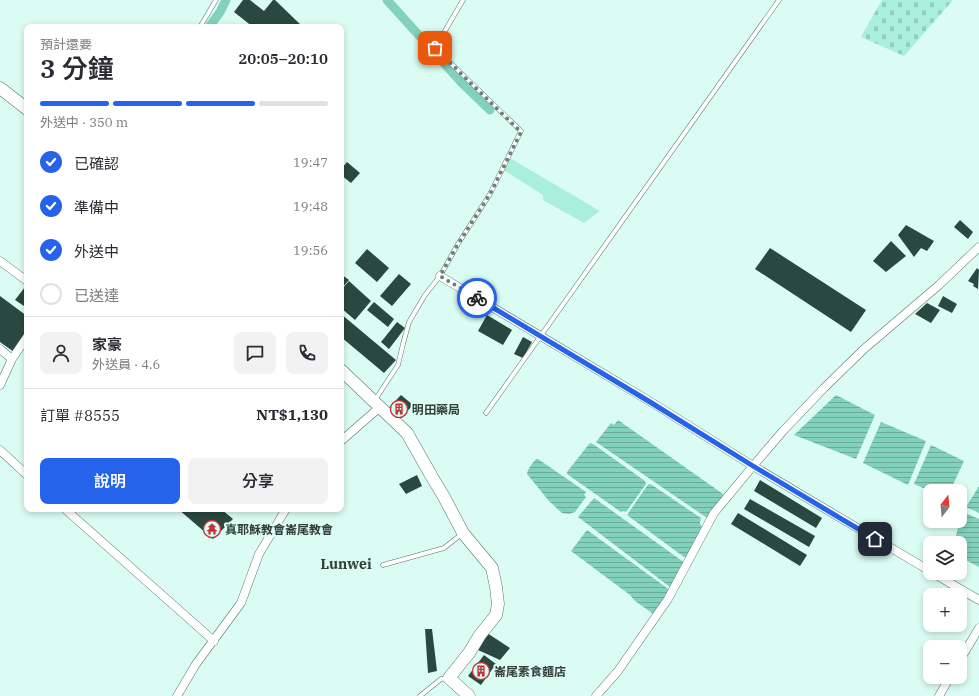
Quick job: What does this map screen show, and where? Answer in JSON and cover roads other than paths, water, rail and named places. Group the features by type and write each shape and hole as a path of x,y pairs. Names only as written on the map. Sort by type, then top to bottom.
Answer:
{"street":[{"path":"0,88 24,107"},
{"path":"596,696 618,671 668,599 714,513 753,466 788,426 864,349 939,285 979,247"},
{"path":"0,261 24,279"},
{"path":"440,276 650,402 753,466 923,567"},
{"path":"0,385 12,359 24,341"},
{"path":"0,349 12,359"},
{"path":"344,373 408,433 463,533 492,568 498,604 496,615 449,678 469,696"},
{"path":"344,438 377,405"},
{"path":"0,450 24,472"},
{"path":"68,512 214,641"},
{"path":"177,696 196,664 241,603 259,554 284,512"},
{"path":"945,580 979,600"},
{"path":"967,648 979,628"},
{"path":"939,696 946,684"}],"lane":[{"path":"202,24 216,0"},
{"path":"377,405 398,365 409,322 425,295 440,276 458,244 490,194 521,132 435,48 463,0"},
{"path":"486,413 779,0"},
{"path":"383,565 444,548 463,533"},
{"path":"420,696 441,679 449,678"}],"waterway":[{"path":"211,24 226,0"},
{"path":"387,0 462,83 490,110"}],"place":[{"name":"明田藥局","path":"399,409"},
{"name":"真耶穌教會崙尾教會","path":"212,529"},
{"name":"崙尾素食麵店","path":"481,671"}],"district":[{"name":"Lunwei","path":"346,564"}]}
